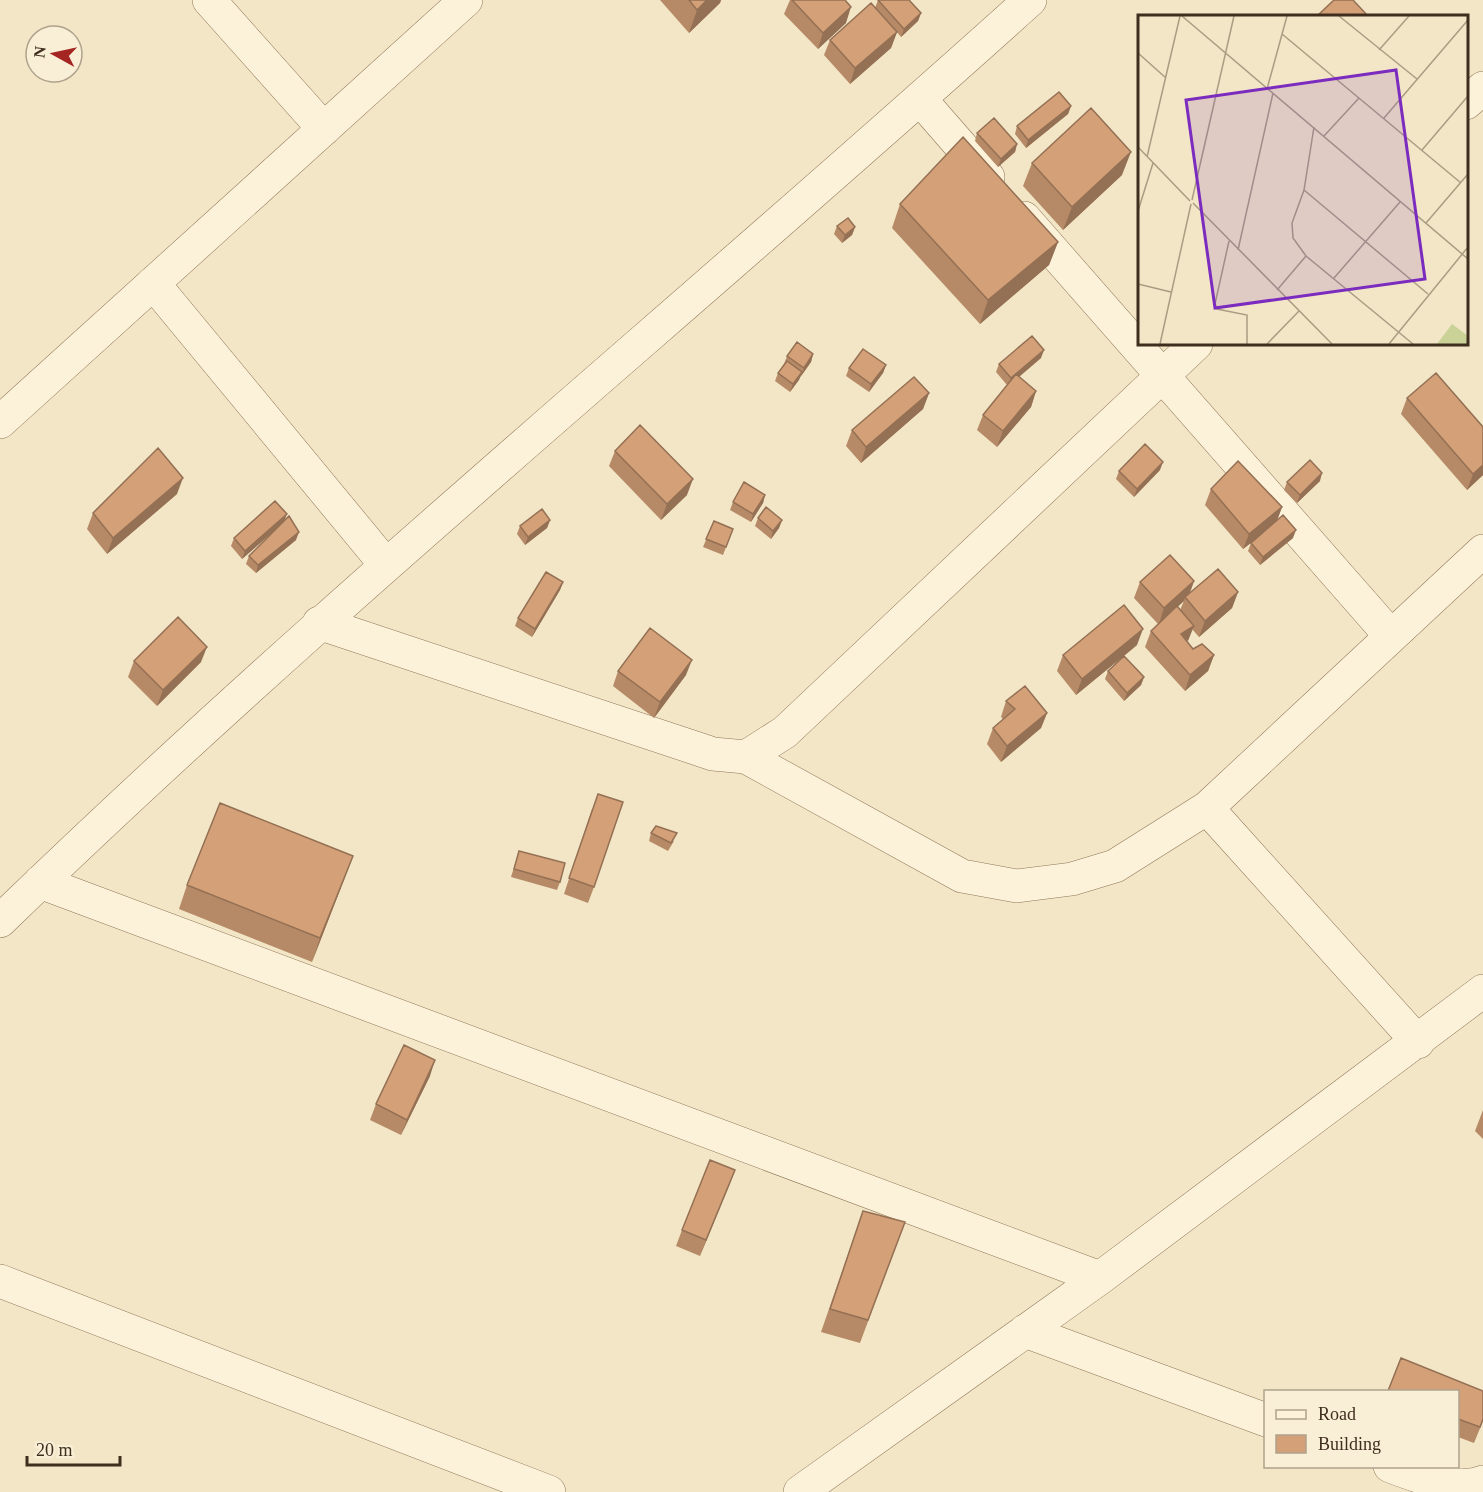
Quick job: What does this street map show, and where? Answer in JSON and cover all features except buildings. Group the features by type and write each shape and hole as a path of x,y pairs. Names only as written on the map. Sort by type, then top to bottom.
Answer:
{"street":[{"path":"209,0 324,129"},
{"path":"0,422 466,0"},
{"path":"1,920 319,623 920,99 1030,0"},
{"path":"1468,102 1483,88"},
{"path":"920,99 1390,634"},
{"path":"153,284 386,565"},
{"path":"746,757 785,732 1195,345"},
{"path":"319,623 713,754 746,757 962,876 1017,886 1072,879 1115,866 1207,808 1390,634 1483,550"},
{"path":"1207,808 1418,1042"},
{"path":"40,882 1100,1278"},
{"path":"800,1492 1100,1278 1418,1042 1483,991"},
{"path":"0,1281 549,1492"},
{"path":"1025,1331 1264,1419"},
{"path":"1393,1468 1455,1491 1475,1489 1483,1482"}]}
